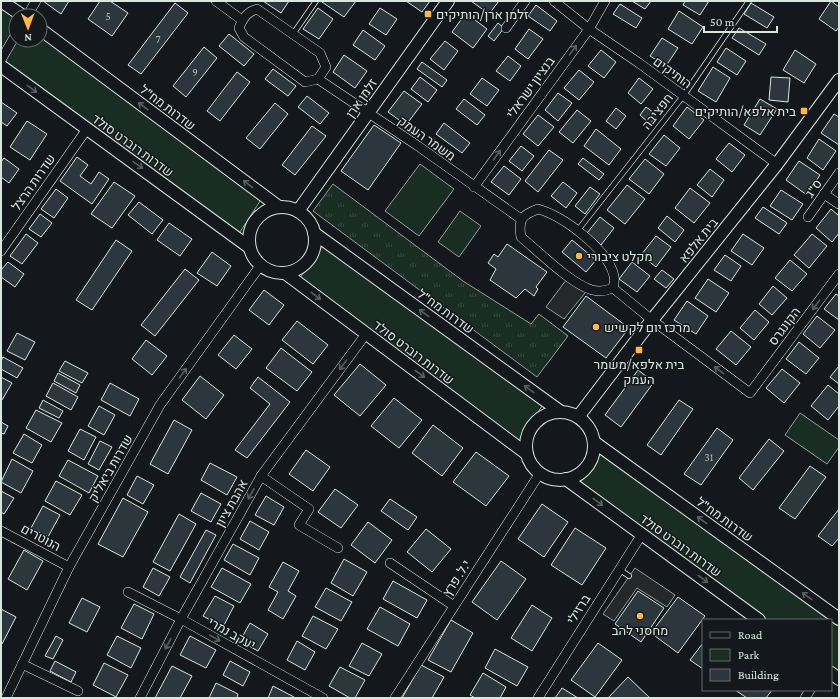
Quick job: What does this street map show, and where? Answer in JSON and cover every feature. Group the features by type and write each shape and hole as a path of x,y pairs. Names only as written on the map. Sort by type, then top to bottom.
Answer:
{"street":[{"path":"1,1 11,8"},
{"path":"216,1 242,20"},
{"name":"זלמן ארן","path":"298,211 448,1"},
{"path":"506,28 525,1"},
{"name":"הותיקים","path":"554,1 777,164"},
{"name":"בנציון ישראלי","path":"474,187 589,28 605,1"},
{"path":"257,9 293,34 320,53 326,67 318,79 305,82 244,37 239,28 242,20 249,12 257,9"},
{"name":"שדרות מח\"ל","path":"48,35 279,207"},
{"path":"1,60 8,48"},
{"name":"שדרות רוברט סולד","path":"1,66 249,247"},
{"name":"משמר העמק","path":"318,79 418,146 474,187 522,219"},
{"name":"בית אלפא","path":"578,417 652,320 777,164 839,80"},
{"name":"שדרות הרצל","path":"1,251 87,129"},
{"name":"ס\"ג","path":"808,217 839,173"},
{"path":"824,194 839,204"},
{"path":"279,207 298,211 308,221 314,233 315,244 312,255 305,264 296,270 285,273 276,273 260,266 253,257 249,247 248,235 252,225 259,216 268,210 279,207"},
{"path":"538,209 547,212 578,230 599,250 612,268 615,278 613,288 603,292 592,290 576,282 520,236 519,226 522,219 528,212 538,209"},
{"name":"שדרות מח\"ל","path":"314,233 561,412"},
{"name":"שדרות ביאליק","path":"6,698 69,567 160,405 260,266"},
{"name":"שדרות רוברט סולד","path":"285,273 527,454"},
{"name":"הקונגרס","path":"652,320 750,393 839,274"},
{"path":"613,288 652,320"},
{"name":"אהבת ציון","path":"140,698 181,620 261,476 366,334"},
{"path":"561,412 578,417 586,424 591,432 594,442 590,462 584,470 576,476 566,479 557,480 540,473 532,464 527,454 527,438 534,424 541,418 551,413 561,412"},
{"name":"שדרות מח\"ל","path":"594,442 839,619"},
{"name":"י.ל. פרץ","path":"395,698 540,473"},
{"path":"261,476 309,509 299,525 338,548"},
{"name":"שדרות רוברט סולד","path":"566,479 758,619"},
{"name":"הנוטרים","path":"1,531 69,567"},
{"name":"ברזילי","path":"538,698 642,534"},
{"path":"390,563 454,606"},
{"name":"יעקב נמרי","path":"128,592 323,698"},
{"path":"22,664 78,690"}],"lane":[{"path":"293,34 316,1"},
{"name":"חפציבה","path":"578,230 684,95 749,1"},
{"path":"619,569 629,576"}],"green space":[{"path":"1,5 8,10 8,39 1,51"},
{"path":"48,39 264,195 238,235 4,63 12,48 48,48"},
{"path":"420,164 454,189 419,236 385,211"},
{"path":"333,184 463,281 531,324 539,314 568,336 537,377 313,211"},
{"path":"460,211 481,226 459,257 438,242"},
{"path":"325,242 544,403 518,443 299,279"},
{"path":"800,413 839,440 839,447 827,464 785,435"},
{"path":"602,452 839,622 839,674 832,669 832,619 764,619 579,484"}],"shaded area":[{"path":"569,276 589,288 564,319 546,307"},
{"path":"635,568 675,595 667,607 637,588 614,621 603,614"}],"building":[{"path":"43,1 69,1 61,14"},
{"path":"100,1 110,1 128,13 112,36 88,19"},
{"path":"263,1 289,1 281,13"},
{"path":"356,1 344,17 322,2"},
{"path":"406,1 430,1 422,12"},
{"path":"471,1 499,1 489,14"},
{"path":"632,1 651,1 645,9"},
{"path":"685,1 709,1 700,15 683,5"},
{"path":"831,1 839,7 839,27 836,31 819,19"},
{"path":"175,3 188,13 141,74 128,65"},
{"path":"751,3 774,17 767,28 744,14"},
{"path":"620,4 642,18 636,28 613,14"},
{"path":"536,5 557,21 550,31 528,16"},
{"path":"318,8 333,19 319,39 303,29"},
{"path":"380,8 397,19 386,35 369,24"},
{"path":"679,11 703,27 692,44 668,29"},
{"path":"466,13 487,29 473,48 452,32"},
{"path":"498,23 504,28 494,41 488,36"},
{"path":"739,28 766,44 759,55 732,38"},
{"path":"529,29 543,39 528,59 515,49"},
{"path":"363,30 385,46 375,60 353,45"},
{"path":"229,34 254,54 244,66 219,46"},
{"path":"662,38 678,48 666,66 650,56"},
{"path":"445,41 458,51 444,70 430,59"},
{"path":"204,47 217,58 186,97 173,86"},
{"path":"726,48 746,61 737,75 717,62"},
{"path":"601,50 616,62 604,78 588,66"},
{"path":"795,50 816,64 804,83 783,70"},
{"path":"344,55 367,71 355,88 333,72"},
{"path":"508,56 521,66 510,81 496,71"},
{"path":"422,62 447,80 442,87 417,69"},
{"path":"713,67 730,78 716,102 698,91"},
{"path":"273,69 296,86 288,96 265,79"},
{"path":"579,70 594,82 579,100 564,88"},
{"path":"237,72 250,82 220,121 207,111"},
{"path":"420,77 437,90 428,102 411,89"},
{"path":"771,77 790,78 788,102 769,100"},
{"path":"482,78 499,90 487,106 470,94"},
{"path":"639,78 653,89 641,104 628,93"},
{"path":"404,91 422,104 406,125 388,112"},
{"path":"558,93 572,103 558,121 545,110"},
{"path":"307,96 329,113 320,124 298,107"},
{"path":"464,99 485,115 477,125 456,109"},
{"path":"760,99 777,109 760,135 744,125"},
{"path":"1,102 17,113 7,126 1,122"},
{"path":"275,103 288,114 260,149 246,138"},
{"path":"646,107 657,115 650,124 640,115"},
{"path":"687,107 704,120 689,139 673,126"},
{"path":"616,108 626,116 616,129 606,121"},
{"path":"577,110 591,121 573,143 559,132"},
{"path":"834,114 839,117 839,145 821,133"},
{"path":"538,115 554,127 538,146 523,134"},
{"path":"27,121 47,134 30,160 10,147"},
{"path":"444,123 470,143 462,153 436,134"},
{"path":"374,125 401,143 368,190 341,171"},
{"path":"312,126 326,136 295,175 282,165"},
{"path":"596,129 621,149 609,165 584,146"},
{"path":"664,135 680,148 666,166 649,154"},
{"path":"819,139 836,151 823,170 807,158"},
{"path":"729,143 745,155 732,172 716,159"},
{"path":"521,146 534,156 522,171 509,161"},
{"path":"549,150 563,160 538,192 525,181"},
{"path":"77,157 88,165 80,176 91,184 99,172 109,179 92,204 60,181"},
{"path":"4,158 19,169 9,183 1,177 1,162"},
{"path":"583,158 604,174 599,180 578,164"},
{"path":"645,159 664,174 649,194 629,179"},
{"path":"799,161 820,175 807,195 786,180"},
{"path":"504,166 521,179 509,195 491,182"},
{"path":"710,169 724,180 712,197 697,185"},
{"path":"114,182 135,196 112,228 91,214"},
{"path":"563,182 577,193 566,208 551,196"},
{"path":"627,185 645,199 625,224 607,210"},
{"path":"590,187 600,194 585,214 575,206"},
{"path":"690,188 710,203 694,223 675,208"},
{"path":"56,189 68,198 54,218 41,209"},
{"path":"781,190 803,204 792,220 770,206"},
{"path":"139,202 163,220 152,234 128,215"},
{"path":"763,207 787,223 779,234 755,218"},
{"path":"831,209 839,216 839,233 832,242 816,228"},
{"path":"40,214 52,223 41,237 29,229"},
{"path":"667,216 684,230 675,242 658,228"},
{"path":"600,217 614,228 601,245 587,233"},
{"path":"169,223 192,239 180,256 157,240"},
{"path":"26,234 38,243 22,264 10,256"},
{"path":"743,234 764,248 752,265 731,251"},
{"path":"812,234 827,246 809,268 794,255"},
{"path":"656,236 671,247 656,267 641,255"},
{"path":"116,240 132,251 92,310 76,300"},
{"name":"מקלט ציבורי","path":"572,240 596,260 586,272 562,252"},
{"path":"507,244 547,272 536,287 538,289 534,296 525,289 516,298 490,280 496,269 488,263 494,254 498,257"},
{"path":"212,252 231,266 217,286 197,273"},
{"path":"725,255 741,266 731,281 714,270"},
{"path":"790,260 807,274 792,291 775,278"},
{"path":"8,262 24,274 15,287 1,277 1,270"},
{"path":"632,262 650,276 637,292 619,279"},
{"path":"185,269 199,280 155,336 141,325"},
{"path":"662,270 674,279 666,288 654,279"},
{"path":"708,279 729,293 716,312 695,298"},
{"path":"773,286 787,298 772,315 759,304"},
{"path":"264,290 284,305 269,325 249,310"},
{"path":"836,294 839,296 839,320 824,309"},
{"name":"מרכז יום לקשיש","path":"586,296 629,328 606,358 563,327"},
{"path":"687,301 708,316 696,334 674,320"},
{"path":"755,310 769,322 754,340 740,328"},
{"path":"817,316 835,330 820,348 803,334"},
{"path":"297,321 328,345 313,364 282,340"},
{"path":"731,331 751,347 736,365 716,349"},
{"path":"17,333 35,342 25,360 7,351"},
{"path":"234,335 252,349 236,369 218,355"},
{"path":"146,340 167,356 152,375 132,359"},
{"path":"799,342 819,358 806,374 786,359"},
{"path":"281,348 312,372 297,391 266,368"},
{"path":"3,357 23,368 17,378 1,369 1,361"},
{"path":"65,361 88,373 82,383 59,371"},
{"path":"360,364 386,385 360,416 334,395"},
{"path":"839,366 839,384 830,377"},
{"path":"782,369 800,383 784,403 766,388"},
{"path":"638,370 654,382 621,427 605,415"},
{"path":"58,373 80,385 76,393 54,381"},
{"path":"200,376 224,395 206,419 182,400"},
{"path":"1,377 12,383 2,400 1,399"},
{"path":"258,377 290,402 247,458 235,450 270,404 250,388"},
{"path":"53,383 78,397 71,410 46,396"},
{"path":"110,383 139,399 130,416 101,400"},
{"path":"828,385 839,394 839,406 828,420 811,406"},
{"path":"394,398 422,420 399,448 371,426"},
{"path":"43,400 63,411 59,418 39,408"},
{"path":"679,400 693,409 661,455 647,445"},
{"path":"99,406 115,415 104,435 88,426"},
{"path":"36,410 62,423 51,442 26,428"},
{"path":"174,420 192,430 168,474 150,464"},
{"path":"1,422 8,426 4,434 1,433"},
{"path":"433,425 463,448 442,476 412,453"},
{"path":"717,428 733,440 701,485 684,474"},
{"path":"80,429 96,437 84,460 68,451"},
{"path":"24,434 42,445 32,463 13,453"},
{"path":"769,439 784,451 753,490 739,478"},
{"path":"100,441 112,447 99,470 88,464"},
{"path":"306,450 330,467 313,491 289,474"},
{"path":"476,452 509,476 486,506 453,482"},
{"path":"12,459 33,471 21,493 1,482"},
{"path":"68,460 98,476 89,493 59,476"},
{"path":"210,463 237,477 227,495 201,480"},
{"path":"810,466 826,477 795,519 779,508"},
{"path":"137,476 154,485 143,504 127,495"},
{"path":"56,481 82,495 70,515 45,501"},
{"path":"335,489 358,505 341,528 318,512"},
{"path":"1,491 14,498 4,514 1,512"},
{"path":"201,493 221,504 211,522 191,511"},
{"path":"266,496 284,507 274,525 255,515"},
{"path":"123,498 148,512 123,557 98,544"},
{"path":"390,499 417,517 408,530 381,511"},
{"path":"542,504 568,522 544,557 518,539"},
{"path":"43,506 60,515 48,537 31,528"},
{"path":"839,509 839,538 832,546 818,536"},
{"path":"179,514 196,524 170,571 153,562"},
{"path":"250,521 269,532 259,550 240,539"},
{"path":"368,522 392,540 375,563 351,545"},
{"path":"575,528 606,548 582,585 551,565"},
{"path":"426,529 451,549 432,572 407,552"},
{"path":"206,530 216,535 190,583 180,577"},
{"path":"233,544 259,558 250,575 224,560"},
{"path":"24,550 43,561 27,590 8,579"},
{"path":"344,559 367,572 353,596 331,583"},
{"path":"501,561 526,579 497,620 472,602"},
{"path":"283,562 299,571 288,591 296,596 283,619 268,610 278,592 269,587"},
{"path":"153,568 170,577 159,596 143,587"},
{"path":"222,568 251,584 240,603 211,587"},
{"path":"393,581 427,600 417,618 383,599"},
{"path":"326,588 352,602 341,621 315,607"},
{"name":"מחסני להב","path":"638,591 664,608 641,642 615,624"},
{"path":"215,596 234,606 223,627 203,616"},
{"path":"678,597 705,616 678,653 651,633"},
{"path":"82,598 100,607 87,632 69,623"},
{"path":"134,604 154,614 142,639 121,628"},
{"path":"532,605 552,618 532,651 511,638"},
{"path":"380,607 410,624 398,646 367,629"},
{"path":"1,609 16,617 2,644 1,643"},
{"path":"313,616 338,629 326,649 302,636"},
{"path":"451,620 473,633 451,672 428,660"},
{"path":"250,623 268,634 258,651 240,641"},
{"path":"56,636 63,640 53,659 45,656"},
{"path":"117,636 141,648 131,668 107,655"},
{"path":"190,636 216,650 206,668 180,655"},
{"path":"297,641 315,652 305,670 287,660"},
{"path":"362,643 382,654 369,676 349,666"},
{"path":"598,643 622,660 595,697 571,680"},
{"path":"702,644 702,668 690,660"},
{"path":"495,649 528,667 517,686 485,668"},
{"path":"55,661 76,672 71,682 50,671"},
{"path":"230,661 250,672 243,686 223,675"},
{"path":"104,663 128,675 116,697 93,685"},
{"path":"421,665 444,677 432,698 402,698"},
{"path":"172,666 192,676 180,698 155,698"},
{"path":"340,667 365,680 355,698 350,698 329,686"},
{"path":"483,673 506,687 500,698 475,698 470,695"},
{"path":"628,677 650,698 608,698"},
{"path":"216,683 238,694 237,698 209,698"},
{"path":"273,686 294,697 294,698 268,698"},
{"path":"562,688 578,698 555,698"},
{"path":"736,691 771,691 766,698 747,698"}],"place":[{"name":"זלמן ארן/הותיקים","path":"428,14"},
{"name":"בית אלפא/הותיקים","path":"804,111"},
{"name":"מקלט ציבורי","path":"579,256"},
{"name":"מרכז יום לקשיש","path":"596,327"},
{"name":"בית אלפא/משמר העמק","path":"639,350"},
{"name":"מחסני להב","path":"640,616"}]}
